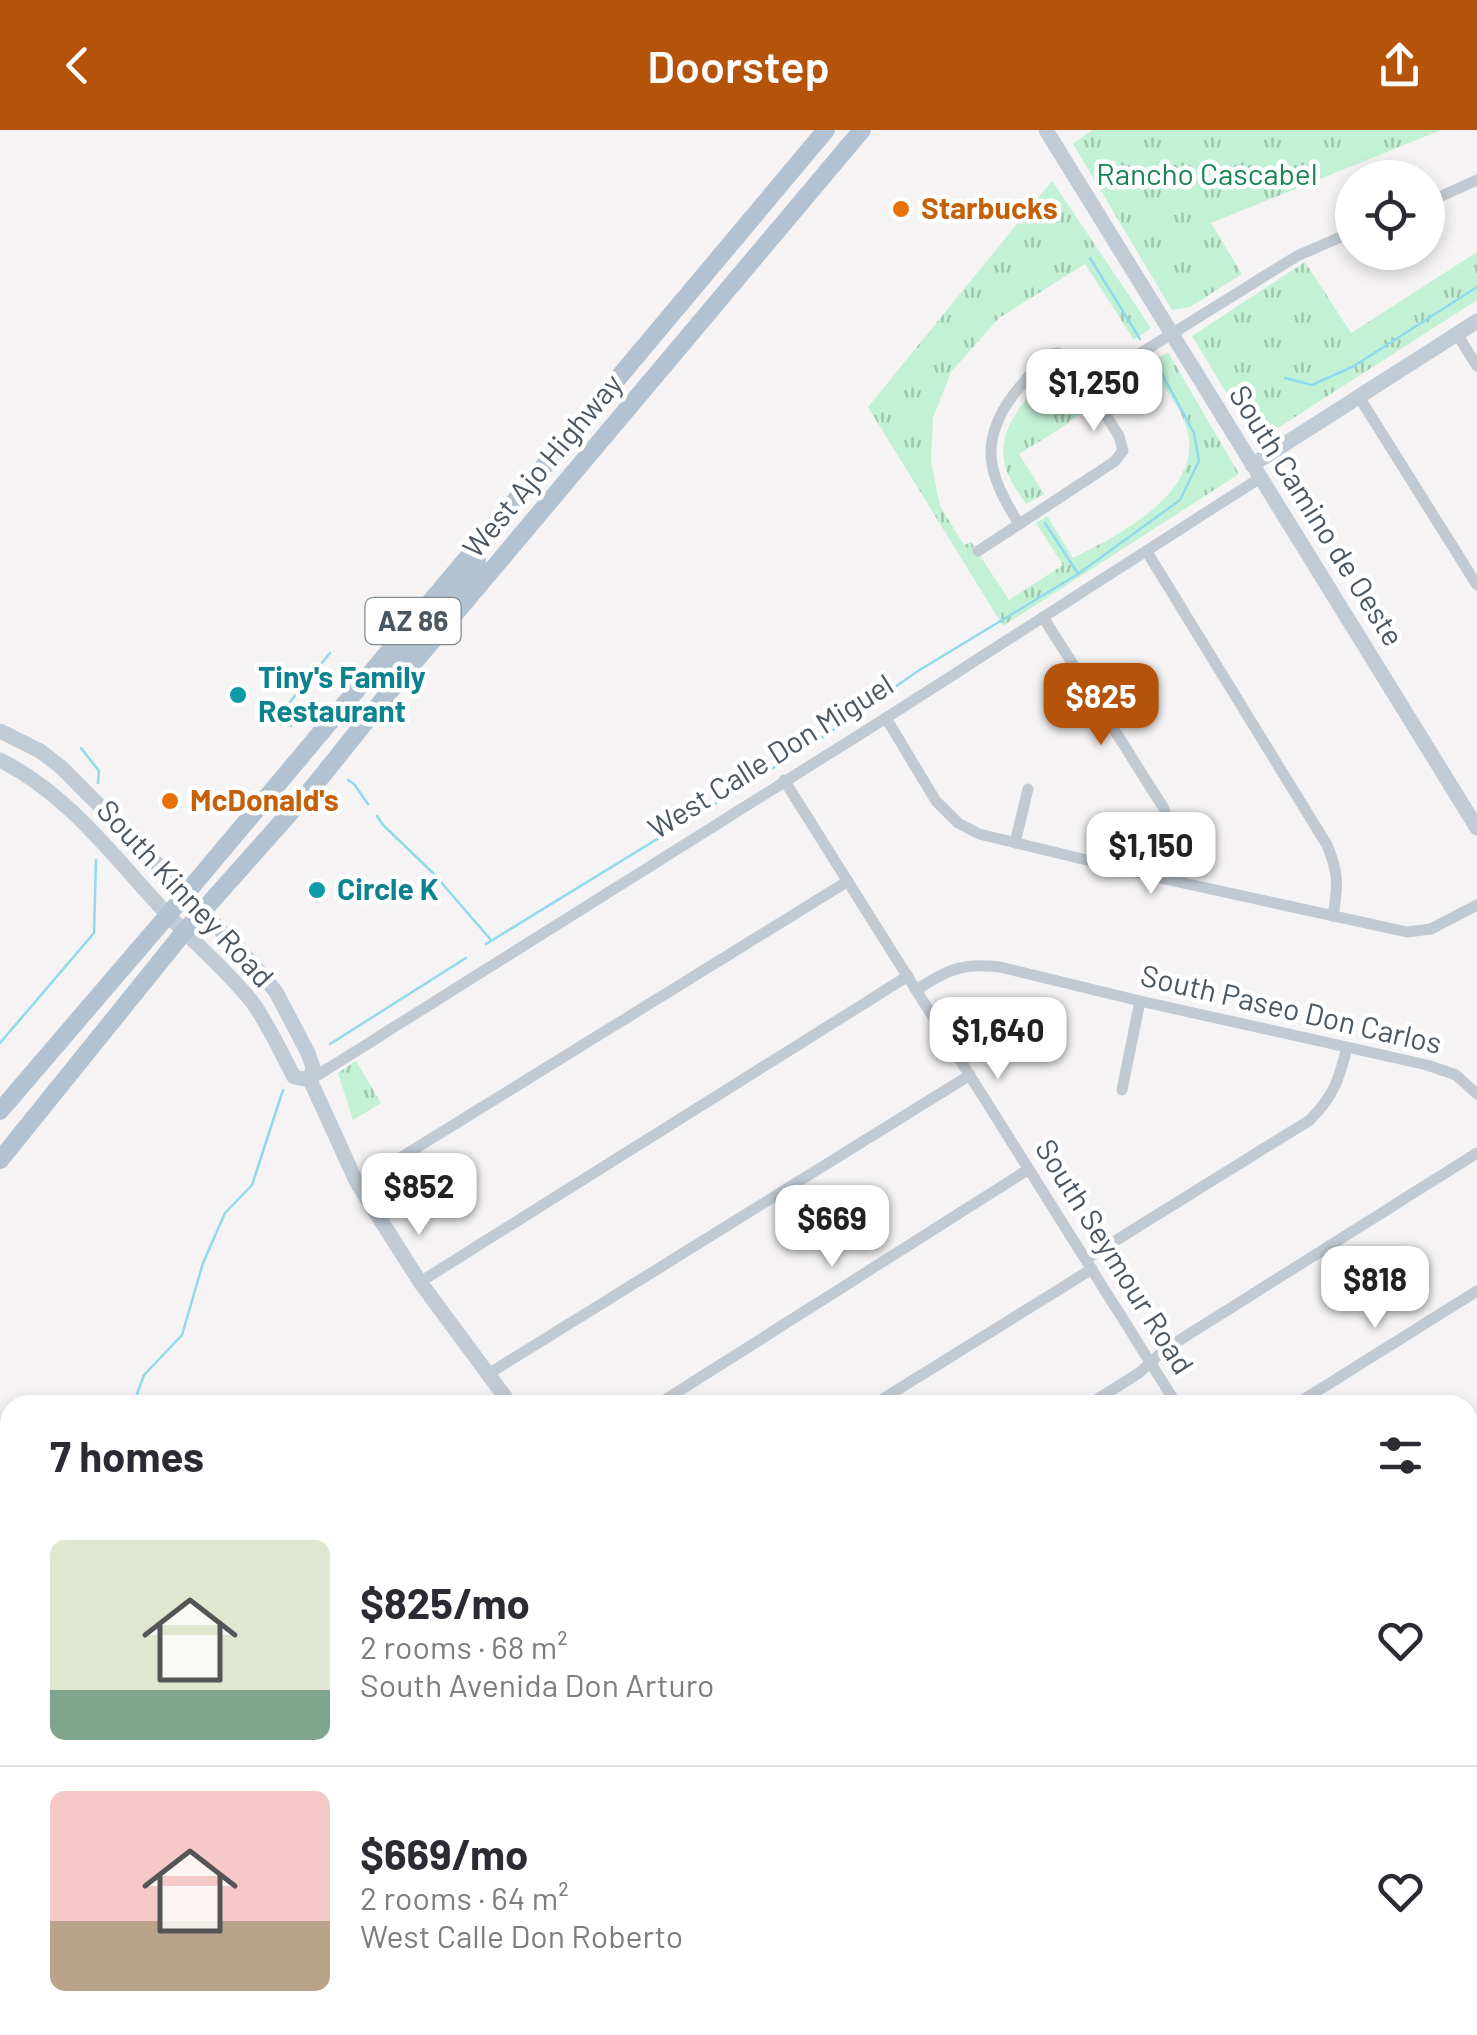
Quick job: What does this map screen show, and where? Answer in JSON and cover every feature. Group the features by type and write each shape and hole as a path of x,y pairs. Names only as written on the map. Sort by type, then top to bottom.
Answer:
{"main road":[{"name":"West Ajo Highway","path":"0,1111 826,130"},
{"name":"West Ajo Highway","path":"0,1160 184,932 314,786 862,130"},
{"name":"South Camino de Oeste","path":"1046,130 1477,828"},
{"name":"West Calle Don Miguel","path":"1256,472 1359,397 1477,322"},
{"path":"390,691 387,682 394,668 476,562 498,520"},
{"name":"South Kinney Road","path":"0,731 40,750 61,767 204,911 276,992 308,1052 313,1066 310,1080 358,1184 420,1282 504,1395"},
{"name":"South Kinney Road","path":"0,760 54,795 107,848 246,995 270,1030 294,1077 310,1080"}],"street":[{"path":"1445,194 1477,180"},
{"path":"1088,386 1297,256 1335,239"},
{"path":"1458,334 1477,366"},
{"path":"978,551 1114,462 1123,451 1119,436 1088,386 1059,349 1026,379 998,419 991,439 990,461 996,484 1019,524"},
{"path":"1359,397 1477,585"},
{"name":"West Calle Don Miguel","path":"310,1080 1147,552 1256,472"},
{"path":"1147,552 1327,844 1336,867 1338,887 1333,916"},
{"path":"1043,617 1163,807 1172,828 1173,845 1165,879"},
{"path":"886,718 936,801 958,823 979,834 1407,932 1431,929 1477,905"},
{"name":"South Seymour Road","path":"784,780 1172,1395"},
{"path":"1015,843 1028,789"},
{"path":"358,1184 848,881"},
{"name":"South Paseo Don Carlos","path":"916,990 943,972 959,967 1000,967 1427,1065 1456,1075 1477,1094"},
{"path":"420,1282 908,976"},
{"path":"1122,1090 1140,1001"},
{"path":"888,1395 1310,1120 1328,1101 1339,1080 1347,1048"},
{"path":"490,1374 970,1075"},
{"path":"1104,1395 1139,1373 1164,1350 1477,1153"},
{"path":"673,1395 1029,1169"},
{"path":"1311,1395 1477,1291"}],"green space":[{"name":"Rancho Cascabel","path":"1092,130 1441,130 1367,160 1335,160 1335,173 1211,223 1242,274 1190,307 1172,310 1073,144"},
{"name":"Rancho Cascabel","path":"1052,181 1151,328 1134,340 1085,264 999,318 951,372 933,418 931,461 940,506 964,545 971,542 1009,600 1063,565 1036,523 1047,516 1073,558 1116,535 1159,504 1176,485 1186,464 1189,441 1182,416 1149,363 1168,352 1239,474 1003,626 868,407"},
{"path":"1477,252 1477,300 1256,442 1192,336 1305,262 1351,333"},
{"path":"1063,367 1089,407 1019,454 1044,494 1026,504 1005,466 1007,432 1030,396"},
{"path":"356,1061 381,1103 353,1120 338,1073"}],"waterway":[{"path":"1090,258 1140,339"},
{"path":"1285,378 1312,385 1354,366 1477,287"},
{"path":"486,944 817,741 918,671 1078,574 1180,500 1199,461 1194,433 1153,357"},
{"path":"1045,523 1077,572"},
{"path":"291,726 284,719 285,708 330,653"},
{"path":"81,748 99,771 98,783"},
{"path":"348,780 368,804"},
{"path":"377,816 491,940"},
{"path":"0,1043 94,933 96,860"},
{"path":"330,1044 466,958"},
{"path":"137,1395 144,1375 182,1335 203,1263 225,1213 252,1185 283,1090"}],"place":[{"name":"Starbucks","path":"901,209"},
{"name":"Tiny's Family Restaurant","path":"238,695"},
{"name":"McDonald's","path":"170,801"},
{"name":"Circle K","path":"317,890"}]}
